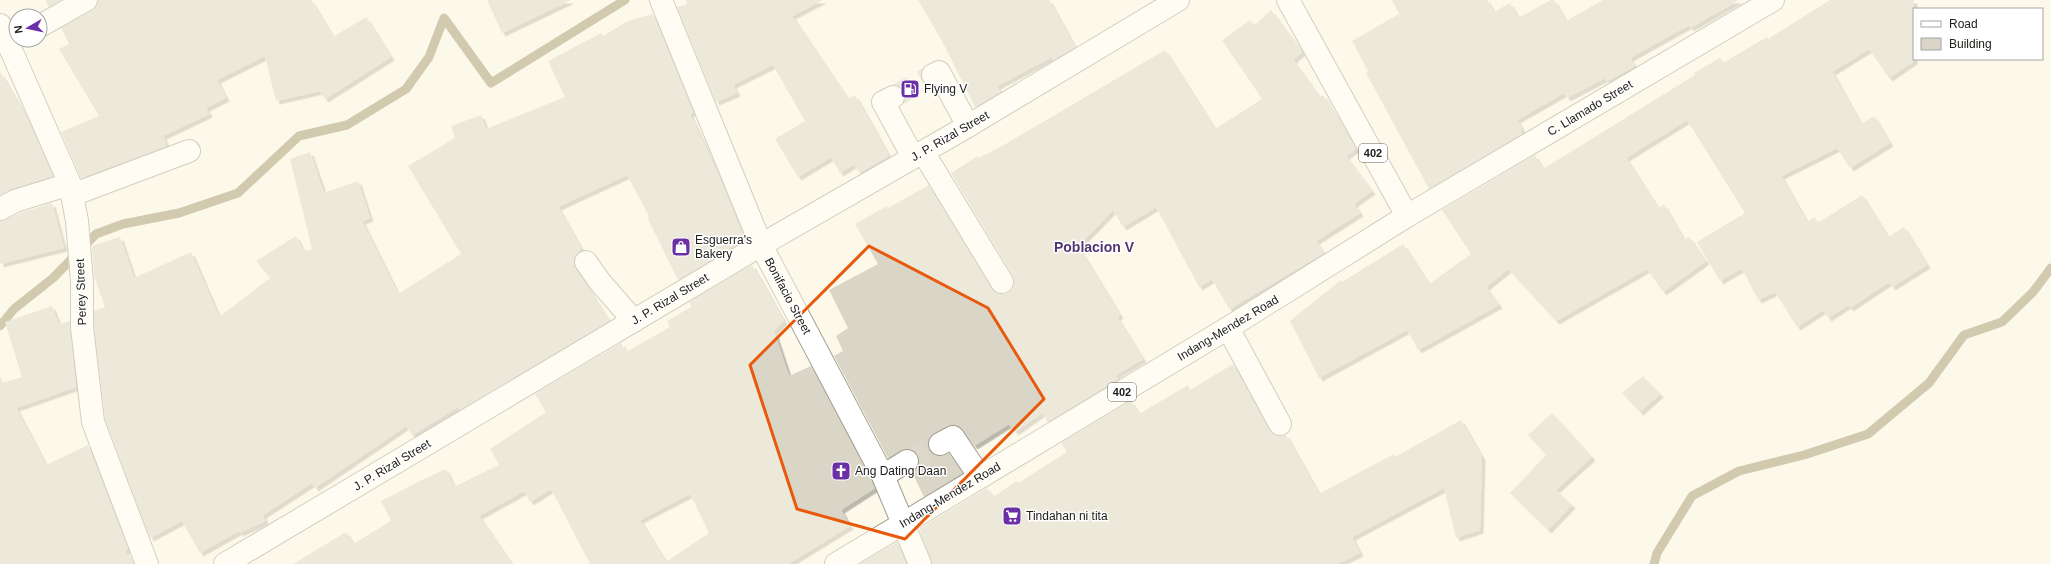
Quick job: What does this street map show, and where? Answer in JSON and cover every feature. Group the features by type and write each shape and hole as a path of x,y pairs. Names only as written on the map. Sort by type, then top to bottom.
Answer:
{"main road":[{"path":"48,21 86,0"},
{"name":"Bonifacio Street","path":"661,0 761,245 883,476 920,564"},
{"name":"J. P. Rizal Street","path":"225,564 761,245 968,126 1178,0"},
{"name":"402","path":"1288,0 1407,216"},
{"name":"C. Llamado Street","path":"1407,216 1773,0"},
{"name":"Perey Street","path":"13,48 71,190 77,221 82,282 82,327 93,422 146,564"},
{"path":"933,75 939,72 968,126"},
{"path":"892,97 883,102 1002,282"},
{"path":"0,209 15,201 71,190 189,150"},
{"name":"Indang-Mendez Road","path":"836,564 1228,328 1407,216"},
{"path":"586,262 600,282 634,321"},
{"path":"1228,328 1280,424"},
{"path":"940,444 953,437 980,478"},
{"path":"883,476 907,461"}],"highlighted area":[{"path":"869,246 988,308 1044,399 905,539 797,509 750,365"}],"building":[{"path":"45,0 61,0 49,7"},
{"path":"98,0 311,0 333,37 366,17 391,57 325,99 320,91 276,101 265,56 217,80 226,98 206,108 209,114 163,136 167,146 81,178 61,132 99,116 59,49 69,44 61,28 92,11 97,6"},
{"path":"487,0 571,0 502,33"},
{"path":"686,0 823,0 792,16 848,99 855,95 889,156 859,173 854,164 840,173 831,157 798,177 775,139 805,121 773,65 733,85 737,93 716,102 677,7 687,4"},
{"path":"918,0 1049,0 1075,47 1053,60 1052,57 997,86 1000,92 975,107 942,41"},
{"path":"1392,0 1487,0 1494,12 1510,3 1518,18 1551,0 1554,0 1566,21 1603,0 1739,0 1690,28 1689,25 1630,58 1635,66 1607,81 1605,78 1567,98 1564,93 1517,120 1522,129 1520,130 1522,134 1429,189 1366,73 1368,71 1352,41 1399,14"},
{"path":"1830,0 1914,0 1914,61 1889,78 1869,49 1832,72 1861,124 1874,116 1890,143 1850,168 1837,148 1781,176 1807,222 1814,217 1818,223 1862,195 1888,237 1904,227 1927,265 1892,287 1889,282 1850,308 1848,305 1828,318 1823,310 1797,327 1775,292 1758,300 1742,268 1720,281 1697,242 1745,213 1687,120 1626,158 1658,208 1664,205 1684,240 1689,237 1706,261 1663,292 1647,269 1556,321 1508,269 1486,287 1499,305 1418,350 1407,330 1319,378 1290,321 1341,280 1342,282 1403,244 1429,284 1471,254 1442,210 1535,155 1543,169 1695,75 1694,73 1720,58 1723,63 1767,37 1768,39"},
{"path":"1271,10 1302,52 1293,60 1320,97 1323,95 1356,149 1346,156 1372,191 1354,204 1360,213 1316,241 1324,253 1229,309 1212,279 1199,287 1156,207 1123,227 1113,210 1078,246 1120,315 1117,317 1143,359 1116,375 1118,379 1047,422 1042,413 1015,432 1009,424 974,446 958,426 947,426 934,433 930,437 928,443 929,450 934,455 939,456 949,453 962,473 924,497 912,472 918,466 919,460 917,454 912,450 906,449 888,458 834,356 843,351 836,336 848,328 829,290 878,264 855,224 887,206 888,208 929,185 991,288 996,293 1008,293 1013,288 1013,276 951,173 978,156 979,158 1004,145 1165,50 1215,129 1262,99 1222,40 1250,20 1255,25"},
{"path":"653,14 693,112 690,114 719,176 745,240 678,280 647,217 649,216 627,175 558,207 581,248 575,257 574,263 576,269 609,321 460,410 458,407 412,435 406,426 315,488 312,483 263,515 265,521 240,533 239,531 200,553 182,521 150,538 105,419 94,326 94,311 105,307 94,277 92,246 120,237 134,278 191,252 219,317 270,278 256,261 296,236 304,252 312,249 290,159 310,152 324,193 358,181 370,218 362,221 398,294 461,254 408,166 455,138 451,126 481,115 486,129 565,97 548,61 601,33 603,36 628,21"},
{"path":"0,72 29,122 53,176 11,189 0,195"},
{"path":"52,203 64,248 0,264 0,221"},
{"path":"752,265 784,321 774,331 789,376 811,366 875,488 841,510 850,526 788,564 590,564 551,489 530,502 524,491 479,516 512,564 293,564 346,532 353,544 391,521 381,501 420,481 446,469 454,487 499,465 490,449 546,412 535,394 621,343 626,352 670,327 667,321 691,307 689,302","holes":["690,494 709,533 666,562 640,520"]},
{"path":"52,306 59,325 70,321 76,387 16,408 46,465 88,445 128,549 125,551 133,564 0,564 0,377 3,383 22,377 5,322"},
{"path":"1233,364 1269,430 1273,434 1279,436 1286,435 1319,494 1394,454 1395,457 1461,420 1482,457 1480,530 1456,538 1444,488 1352,537 1360,553 1337,564 932,564 919,529 987,488 993,497 1017,481 1018,483 1067,452 1061,443 1131,401 1139,414 1188,385 1190,390"},
{"path":"1643,376 1660,394 1640,412 1622,393"},
{"path":"1552,413 1592,457 1556,490 1572,505 1548,530 1510,493 1546,455 1528,435"},
{"path":"897,542 906,564 860,564"}],"waterway":[{"path":"0,326 14,309 53,278 96,234 123,224 179,213 238,193 299,136 347,125 406,89 429,57 444,18 491,83 625,0"},
{"path":"1654,564 1657,553 1692,496 1739,471 1804,455 1868,434 1929,383 1964,335 2002,322 2033,292 2051,268"}],"tunnel":[{"path":"893,97 933,75"},
{"path":"907,461 940,444"}],"place":[{"name":"Flying V","path":"910,89"},
{"name":"Esguerra's Bakery","path":"681,247"},
{"name":"Ang Dating Daan","path":"841,471"},
{"name":"Tindahan ni tita","path":"1012,516"}],"district":[{"name":"Poblacion V","path":"1094,247"}]}
